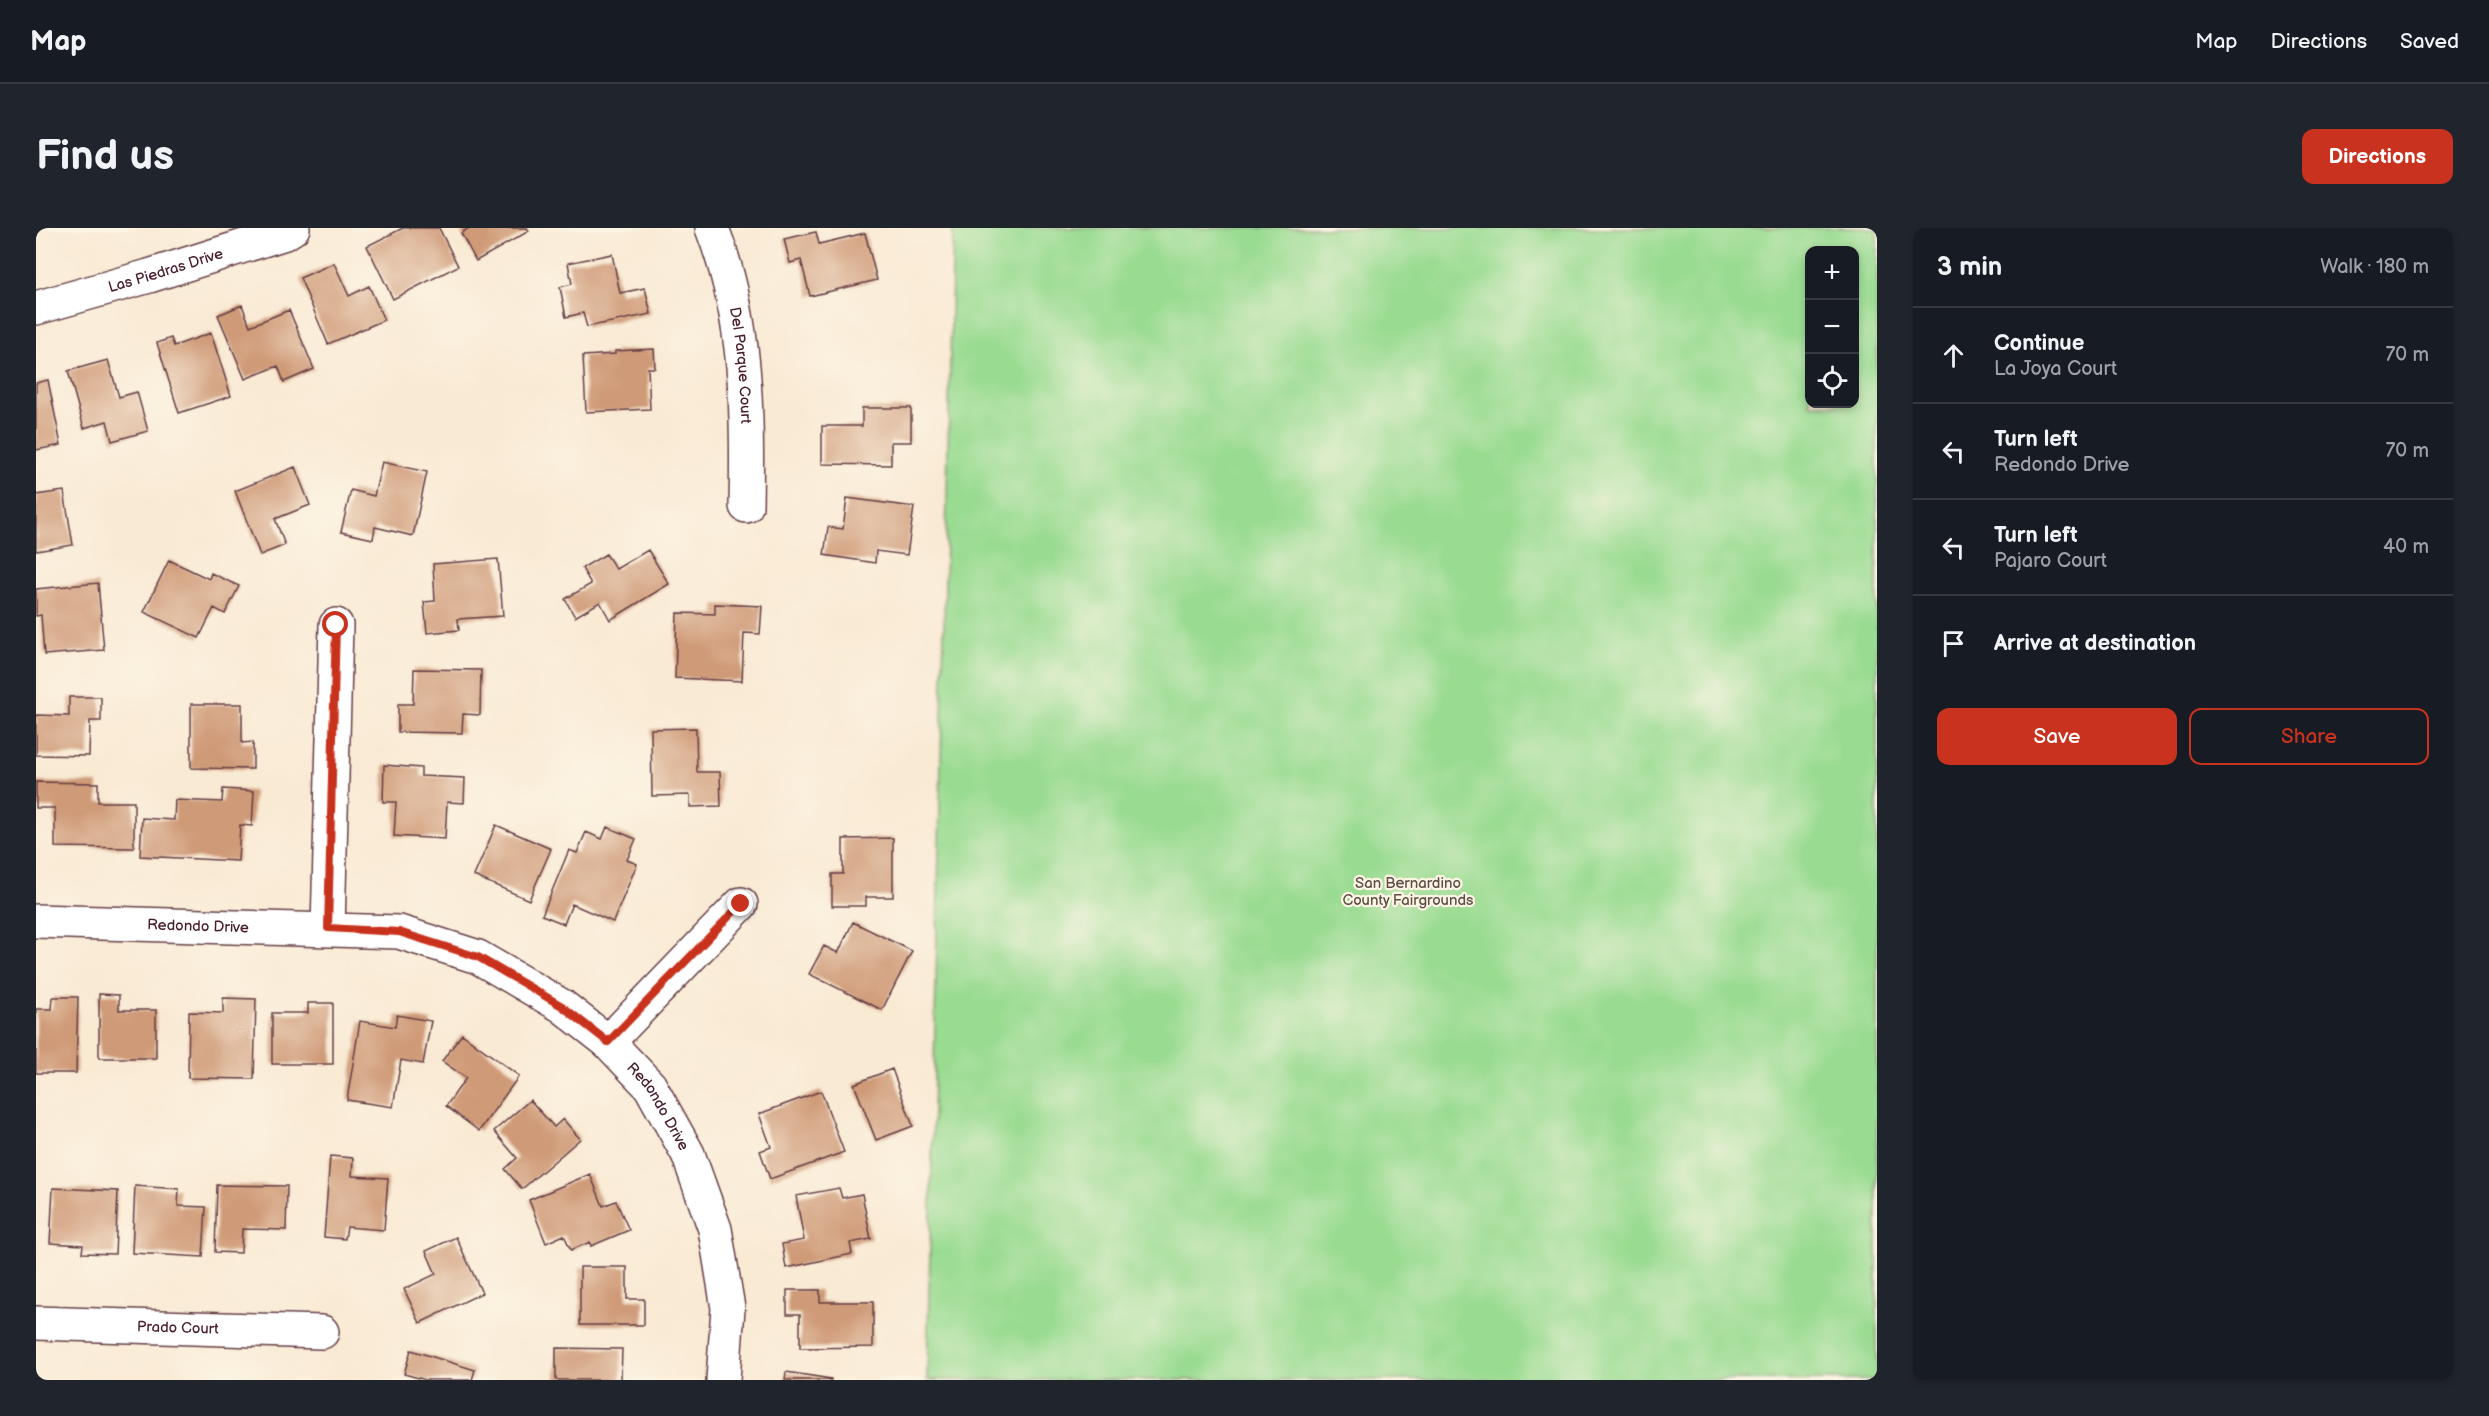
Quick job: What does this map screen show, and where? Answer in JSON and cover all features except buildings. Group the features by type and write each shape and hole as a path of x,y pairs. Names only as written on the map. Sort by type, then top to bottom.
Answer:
{"street":[{"name":"Las Piedras Drive","path":"36,308 160,272 285,233 293,228"},
{"name":"Del Parque Court","path":"712,228 731,294 743,356 748,421 746,506"},
{"path":"328,928 336,625"},
{"path":"608,1042 741,904"},
{"name":"Redondo Drive","path":"36,921 328,928 399,932 478,957 562,1006 608,1042 650,1086 688,1154 715,1229 728,1308 723,1380"},
{"name":"Prado Court","path":"36,1323 322,1332"}],"green space":[{"name":"San Bernardino County Fairgrounds","path":"953,228 1877,228 1877,1380 927,1380"}],"route":[{"path":"336,625 328,928 399,932 478,957 562,1006 608,1042 741,904"}]}
